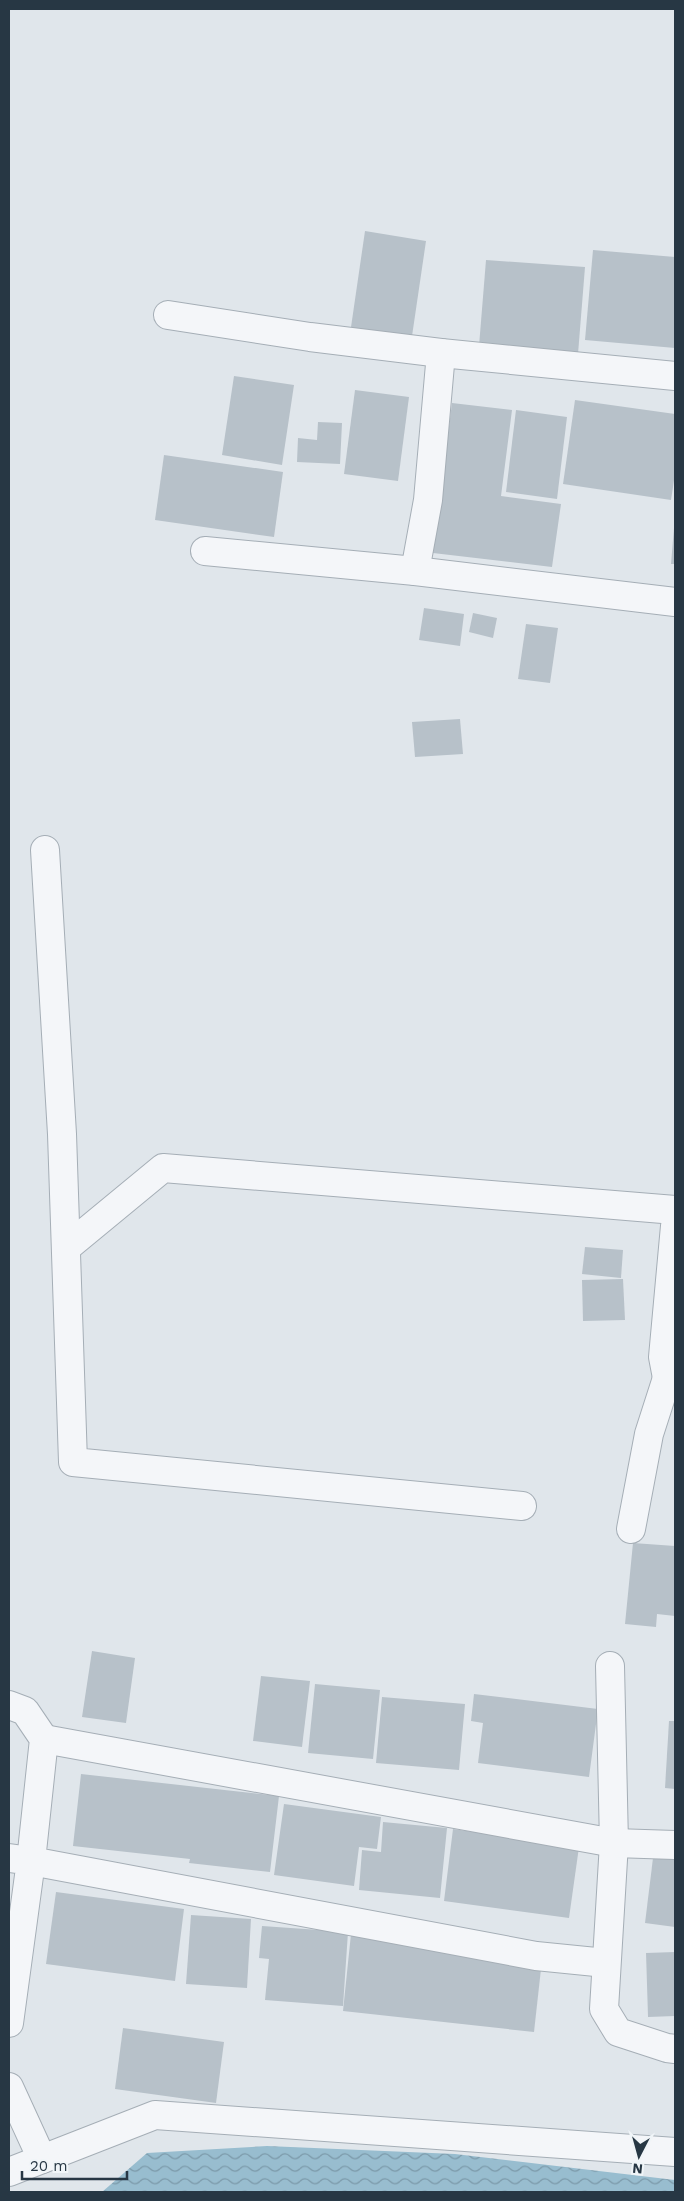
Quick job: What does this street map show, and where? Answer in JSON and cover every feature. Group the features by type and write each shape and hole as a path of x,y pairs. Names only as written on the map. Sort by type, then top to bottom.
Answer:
{"street":[{"path":"168,315 310,337 441,353 521,359 675,376"},
{"path":"415,571 428,500 441,353"},
{"path":"205,551 415,571 675,602"},
{"path":"44,850 62,1134 73,1462 522,1506"},
{"path":"66,1248 162,1168 675,1210"},
{"path":"630,1529 649,1434 671,1381 662,1357 675,1226"},
{"path":"610,1666 614,1843 604,2009 618,2032 675,2049"},
{"path":"9,1705 25,1711 44,1740 20,1859 9,2023"},
{"path":"44,1740 614,1843 675,1845"},
{"path":"20,1859 536,1956 606,1963"},
{"path":"9,2087 42,2159"},
{"path":"9,2172 155,2114 675,2152"}],"water":[{"path":"267,2146 455,2154 675,2180 675,2192 102,2192 147,2153"}],"building":[{"path":"365,231 426,241 411,343 350,334"},
{"path":"593,250 675,257 675,348 585,340"},
{"path":"486,260 585,267 578,354 479,346"},
{"path":"234,376 294,385 282,465 222,455"},
{"path":"355,390 409,397 398,481 344,474"},
{"path":"575,400 675,414 675,474 671,500 563,484"},
{"path":"452,403 512,410 501,496 561,504 552,567 433,553"},
{"path":"516,410 567,417 557,499 506,492"},
{"path":"318,422 342,423 340,464 297,462 298,438 317,440"},
{"path":"164,455 283,472 274,537 155,520"},
{"path":"674,528 675,564 671,564"},
{"path":"424,608 464,614 460,646 419,640"},
{"path":"473,613 497,618 493,638 469,632"},
{"path":"526,624 558,628 550,683 518,679"},
{"path":"460,719 463,754 415,757 412,722"},
{"path":"585,1247 623,1250 621,1278 582,1274"},
{"path":"623,1279 625,1320 583,1321 582,1280"},
{"path":"633,1543 675,1546 675,1616 657,1614 656,1627 625,1624"},
{"path":"92,1651 135,1658 126,1723 82,1717"},
{"path":"261,1676 310,1681 302,1747 253,1741"},
{"path":"315,1684 380,1690 373,1759 308,1753"},
{"path":"474,1694 598,1709 589,1777 478,1763 483,1723 471,1721"},
{"path":"382,1697 465,1704 459,1770 376,1763"},
{"path":"669,1721 675,1721 675,1789 665,1788"},
{"path":"81,1774 279,1796 270,1872 189,1863 190,1859 73,1846"},
{"path":"284,1804 381,1817 377,1849 359,1847 354,1886 274,1875"},
{"path":"383,1822 447,1828 440,1898 359,1890 362,1850 381,1852"},
{"path":"453,1829 579,1847 569,1918 444,1901"},
{"path":"654,1850 675,1853 675,1927 645,1923"},
{"path":"56,1892 184,1909 175,1981 46,1964"},
{"path":"191,1915 251,1919 247,1988 186,1984"},
{"path":"262,1926 348,1932 343,2006 265,2000 269,1959 259,1958"},
{"path":"351,1934 542,1960 534,2032 343,2011"},
{"path":"675,1952 675,2016 648,2017 646,1953"},
{"path":"123,2028 224,2042 216,2103 115,2089"}]}
